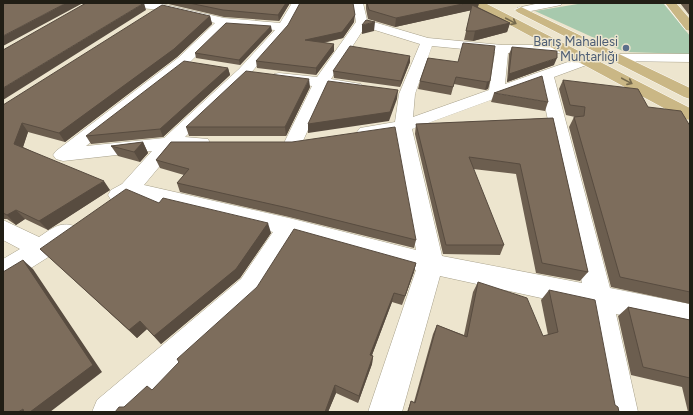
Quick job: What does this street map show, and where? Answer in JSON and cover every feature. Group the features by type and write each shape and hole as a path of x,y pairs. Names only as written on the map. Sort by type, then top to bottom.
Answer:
{"main road":[{"path":"477,3 690,115"},
{"path":"670,3 690,27"},
{"path":"516,8 690,94"}],"street":[{"path":"118,3 206,12 224,22 284,27"},
{"path":"104,206 129,189 169,143 250,73 284,27 297,3"},
{"path":"293,143 321,83 362,22 358,3"},
{"path":"516,8 557,3"},
{"path":"142,20 162,7"},
{"path":"215,143 169,143 63,155 191,62 224,22"},
{"path":"362,22 427,42 502,49 564,50"},
{"path":"385,412 431,264 403,126 399,92 427,42"},
{"path":"496,93 502,49"},
{"path":"617,58 690,58"},
{"path":"348,135 403,126 587,60"},
{"path":"250,73 368,89"},
{"path":"546,75 599,299 621,412"},
{"path":"129,189 289,227 431,264 690,317"},
{"path":"3,272 41,249 79,223"},
{"path":"109,412 250,287 289,227"},
{"path":"3,229 41,249"}],"green space":[{"path":"584,3 663,3 690,36 690,54 625,52 535,11"}],"building":[{"path":"66,3 3,36 3,4"},
{"path":"86,3 144,3 3,88 3,50"},
{"path":"189,3 286,3 278,15 223,10"},
{"path":"300,3 353,3 355,15 342,32 305,40 334,44 316,68 256,61 288,25"},
{"path":"367,3 467,3 396,18 369,10"},
{"path":"162,5 210,16 174,49 59,133 22,123 14,144 104,181 39,221 16,210 7,215 3,213 3,105"},
{"path":"472,5 510,23 475,31 466,31"},
{"path":"366,20 375,22 362,25"},
{"path":"226,23 271,26 239,60 195,53"},
{"path":"463,43 495,46 490,81 487,82 456,77 453,87 420,81 428,58 458,62"},
{"path":"350,46 410,56 401,81 333,71"},
{"path":"512,47 557,51 557,58 509,74"},
{"path":"184,61 228,68 160,129 86,136"},
{"path":"246,71 309,79 285,127 186,127"},
{"path":"542,76 548,102 494,93"},
{"path":"563,80 638,89 648,107 681,111 690,126 690,292 620,277 574,117 584,116 585,107 570,105"},
{"path":"328,81 398,90 390,112 308,124"},
{"path":"553,118 588,272 542,263 520,164 469,157 504,245 446,245 416,124"},
{"path":"395,127 416,240 288,208 177,183 189,169 156,160 171,142 292,142"},
{"path":"143,142 134,152 111,146"},
{"path":"126,189 159,203 163,198 268,223 236,269 154,336 140,321 129,330 40,249"},
{"path":"294,229 416,263 405,296 394,293 370,355 373,356 359,396 335,385 325,412 115,412 119,407 124,407 147,386 152,390 179,362 177,359 257,287"},
{"path":"23,260 93,365 30,412 24,412 23,409 18,412 3,412 3,272"},
{"path":"478,282 527,298 543,336 558,332 549,290 595,300 615,405 618,407 619,412 408,412 411,401 415,403 437,325 467,337"},
{"path":"628,307 690,320 690,378 643,367"}],"place":[{"name":"Barış Mahallesi Muhtarlığı","path":"626,48"}]}
